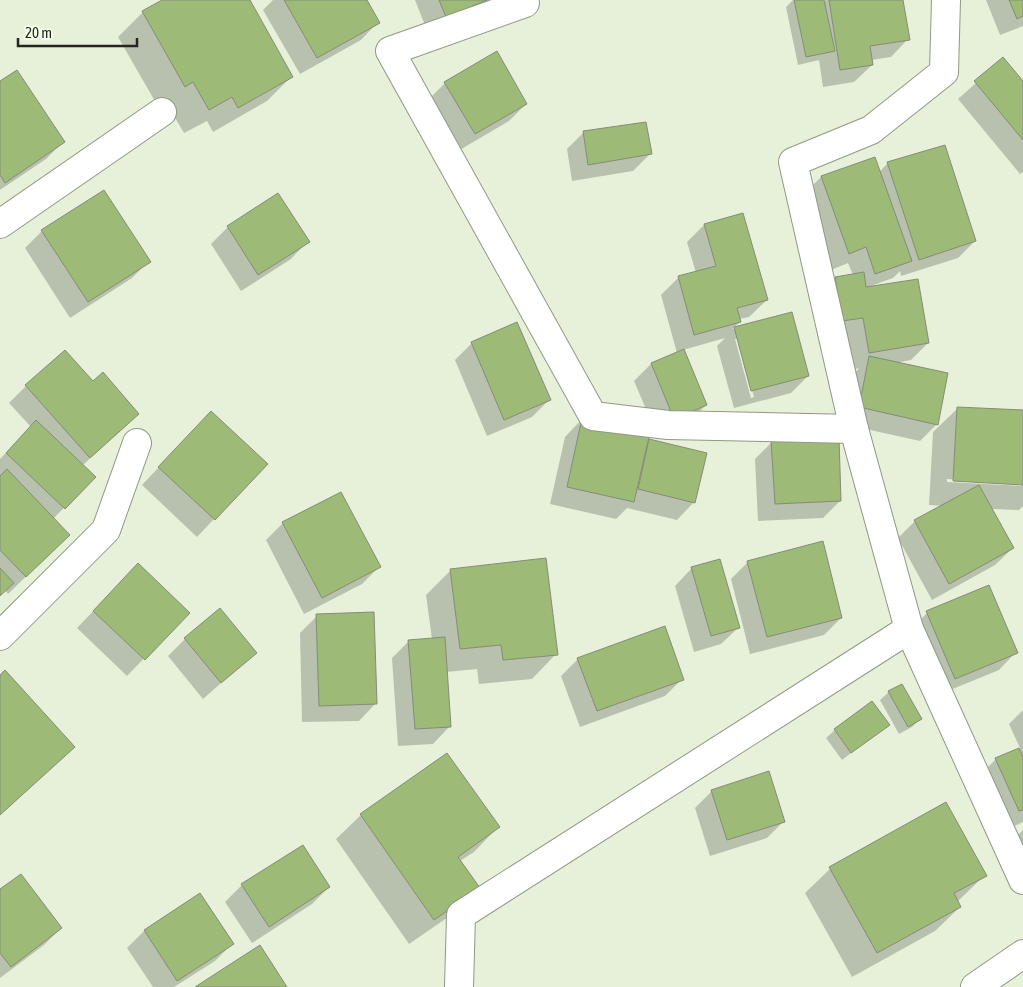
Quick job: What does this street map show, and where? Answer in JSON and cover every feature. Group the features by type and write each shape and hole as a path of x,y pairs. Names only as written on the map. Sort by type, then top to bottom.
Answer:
{"street":[{"path":"524,0 525,3 390,51 593,416 668,425 854,429"},
{"path":"946,0 944,72 872,130 793,162 854,429 909,628 1023,880"},
{"path":"0,224 162,112"},
{"path":"0,636 106,530 137,443"},
{"path":"459,987 461,915 909,628"},
{"path":"976,987 1023,954"}],"building":[{"path":"162,0 250,0 293,77 238,108 232,97 209,110 193,82 185,87 142,11"},
{"path":"284,0 367,0 380,23 317,58"},
{"path":"439,0 487,0 446,17"},
{"path":"794,0 824,0 835,51 806,57"},
{"path":"829,0 903,0 910,40 870,46 873,65 840,70"},
{"path":"1009,0 1023,0 1023,16 1017,19"},
{"path":"497,51 527,104 475,134 444,82"},
{"path":"1003,57 1023,81 1023,140 974,81"},
{"path":"17,70 65,142 5,183 0,175 0,81"},
{"path":"646,122 652,154 588,165 583,131"},
{"path":"945,145 976,241 919,260 887,162"},
{"path":"875,157 912,261 875,274 866,247 849,254 821,176"},
{"path":"104,190 151,262 88,302 41,230"},
{"path":"278,193 310,242 258,275 227,226"},
{"path":"743,213 768,300 737,308 741,322 694,335 678,276 716,266 704,224"},
{"path":"864,272 866,287 918,279 929,343 869,353 863,318 842,321 835,277"},
{"path":"792,312 809,376 751,391 734,327"},
{"path":"517,322 551,400 504,420 471,342"},
{"path":"684,349 707,405 674,419 651,363"},
{"path":"65,350 93,381 103,372 139,414 90,458 25,385"},
{"path":"869,356 948,373 938,425 859,407"},
{"path":"957,407 1023,410 1023,485 953,481"},
{"path":"211,411 268,464 215,520 158,467"},
{"path":"582,418 650,433 634,502 567,487"},
{"path":"36,420 96,477 65,509 6,453"},
{"path":"839,438 841,501 775,504 771,441"},
{"path":"649,439 707,453 695,503 638,489"},
{"path":"7,469 70,535 26,577 0,550 0,476"},
{"path":"979,485 1014,548 949,584 914,520"},
{"path":"341,492 381,567 322,598 282,522"},
{"path":"823,541 842,618 767,637 747,561"},
{"path":"546,558 558,655 503,660 501,645 460,649 450,569"},
{"path":"720,559 740,628 711,636 691,567"},
{"path":"138,563 190,613 145,660 93,611"},
{"path":"0,568 14,583 0,596"},
{"path":"989,585 1018,653 955,679 926,611"},
{"path":"220,608 257,653 221,683 184,638"},
{"path":"374,612 377,704 319,706 316,614"},
{"path":"665,626 684,680 597,711 577,658"},
{"path":"445,637 451,727 415,729 408,640"},
{"path":"5,670 75,747 0,815 0,675"},
{"path":"902,684 922,719 908,727 888,691"},
{"path":"872,701 890,725 851,753 834,729"},
{"path":"1019,748 1023,757 1023,810 1019,811 995,758"},
{"path":"447,753 500,827 458,857 480,888 434,920 360,814"},
{"path":"769,771 785,822 727,840 711,790"},
{"path":"946,802 987,876 954,893 961,907 877,953 829,867"},
{"path":"303,845 330,887 269,927 241,884"},
{"path":"21,874 62,928 11,967 0,953 0,889"},
{"path":"200,893 234,944 177,981 144,930"},
{"path":"260,945 287,987 195,987"}]}
